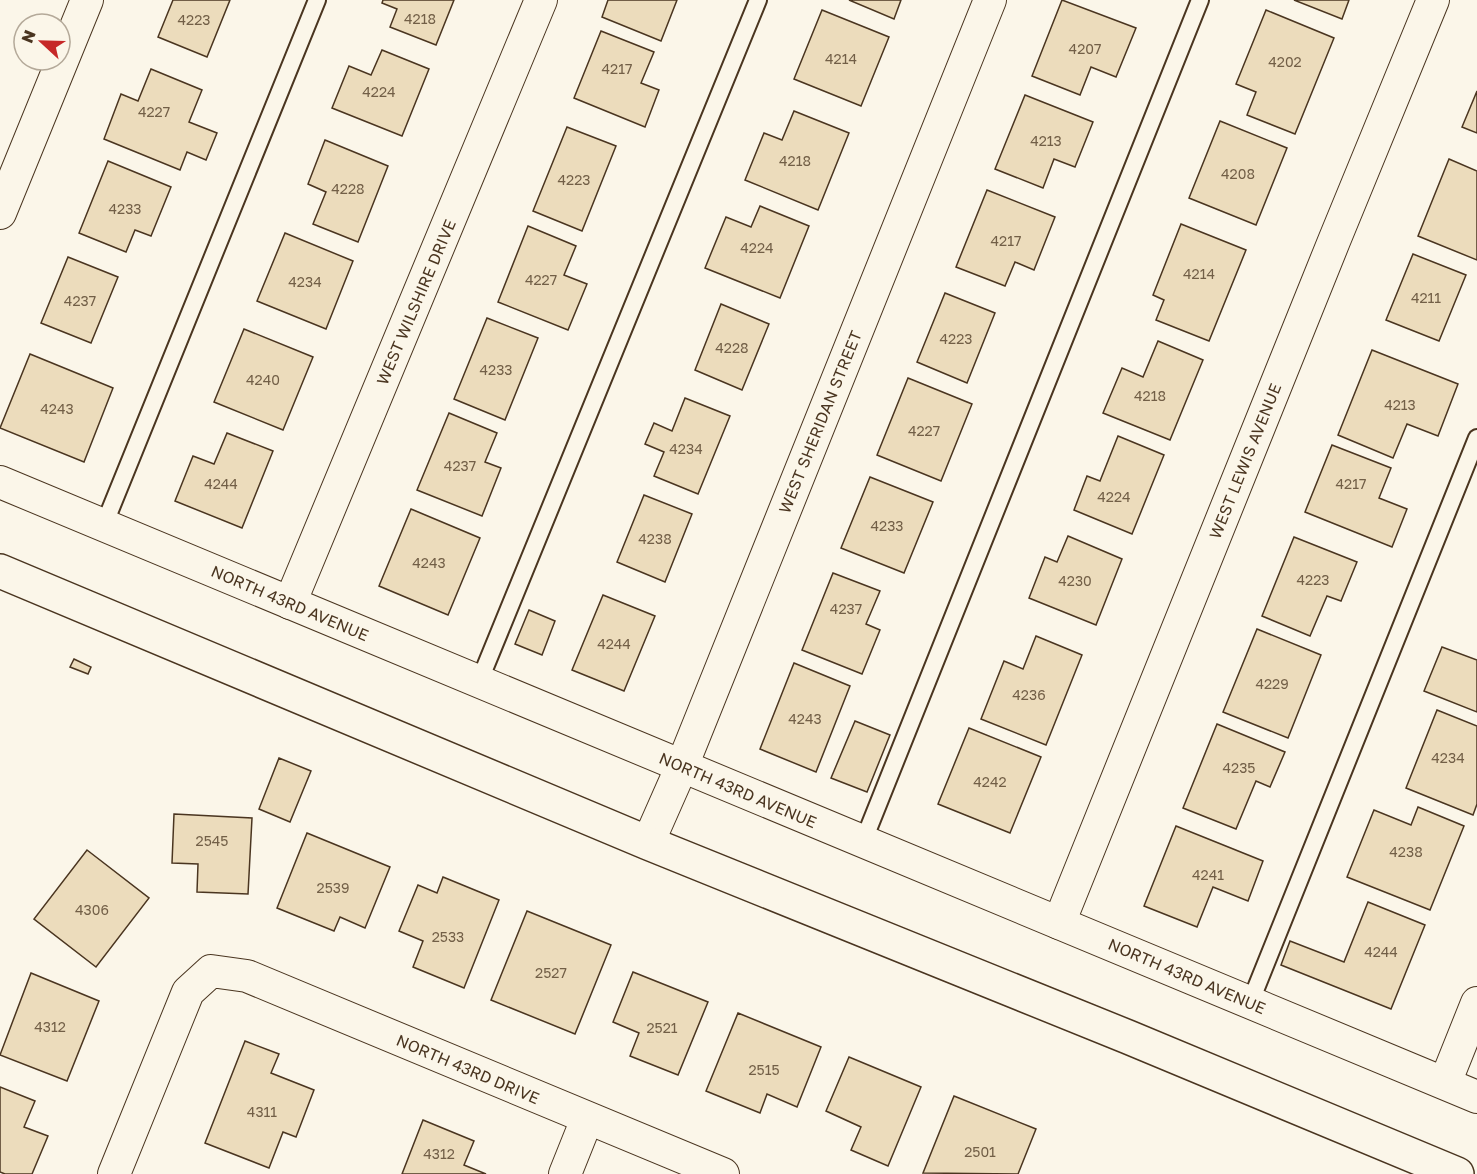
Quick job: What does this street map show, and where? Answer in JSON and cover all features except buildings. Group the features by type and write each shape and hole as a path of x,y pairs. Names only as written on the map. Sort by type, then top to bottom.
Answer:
{"main road":[{"path":"0,571 648,843 1128,1037 1453,1173"}],"street":[{"path":"0,213 87,0"},
{"name":"WEST WILSHIRE DRIVE","path":"290,603 541,0"},
{"name":"WEST SHERIDAN STREET","path":"648,843 682,766 990,0"},
{"name":"WEST LEWIS AVENUE","path":"1059,923 1433,0"},
{"name":"NORTH 43RD AVENUE","path":"0,482 1477,1097"},
{"name":"NORTH 43RD DRIVE","path":"114,1174 188,992 211,971 246,976 723,1174"},
{"path":"1444,1083 1477,1003"},
{"path":"565,1174 587,1119"}],"lane":[{"path":"104,525 317,0"},
{"path":"479,682 758,0"},
{"path":"863,842 1200,0"},
{"path":"1250,1003 1477,438"}]}
